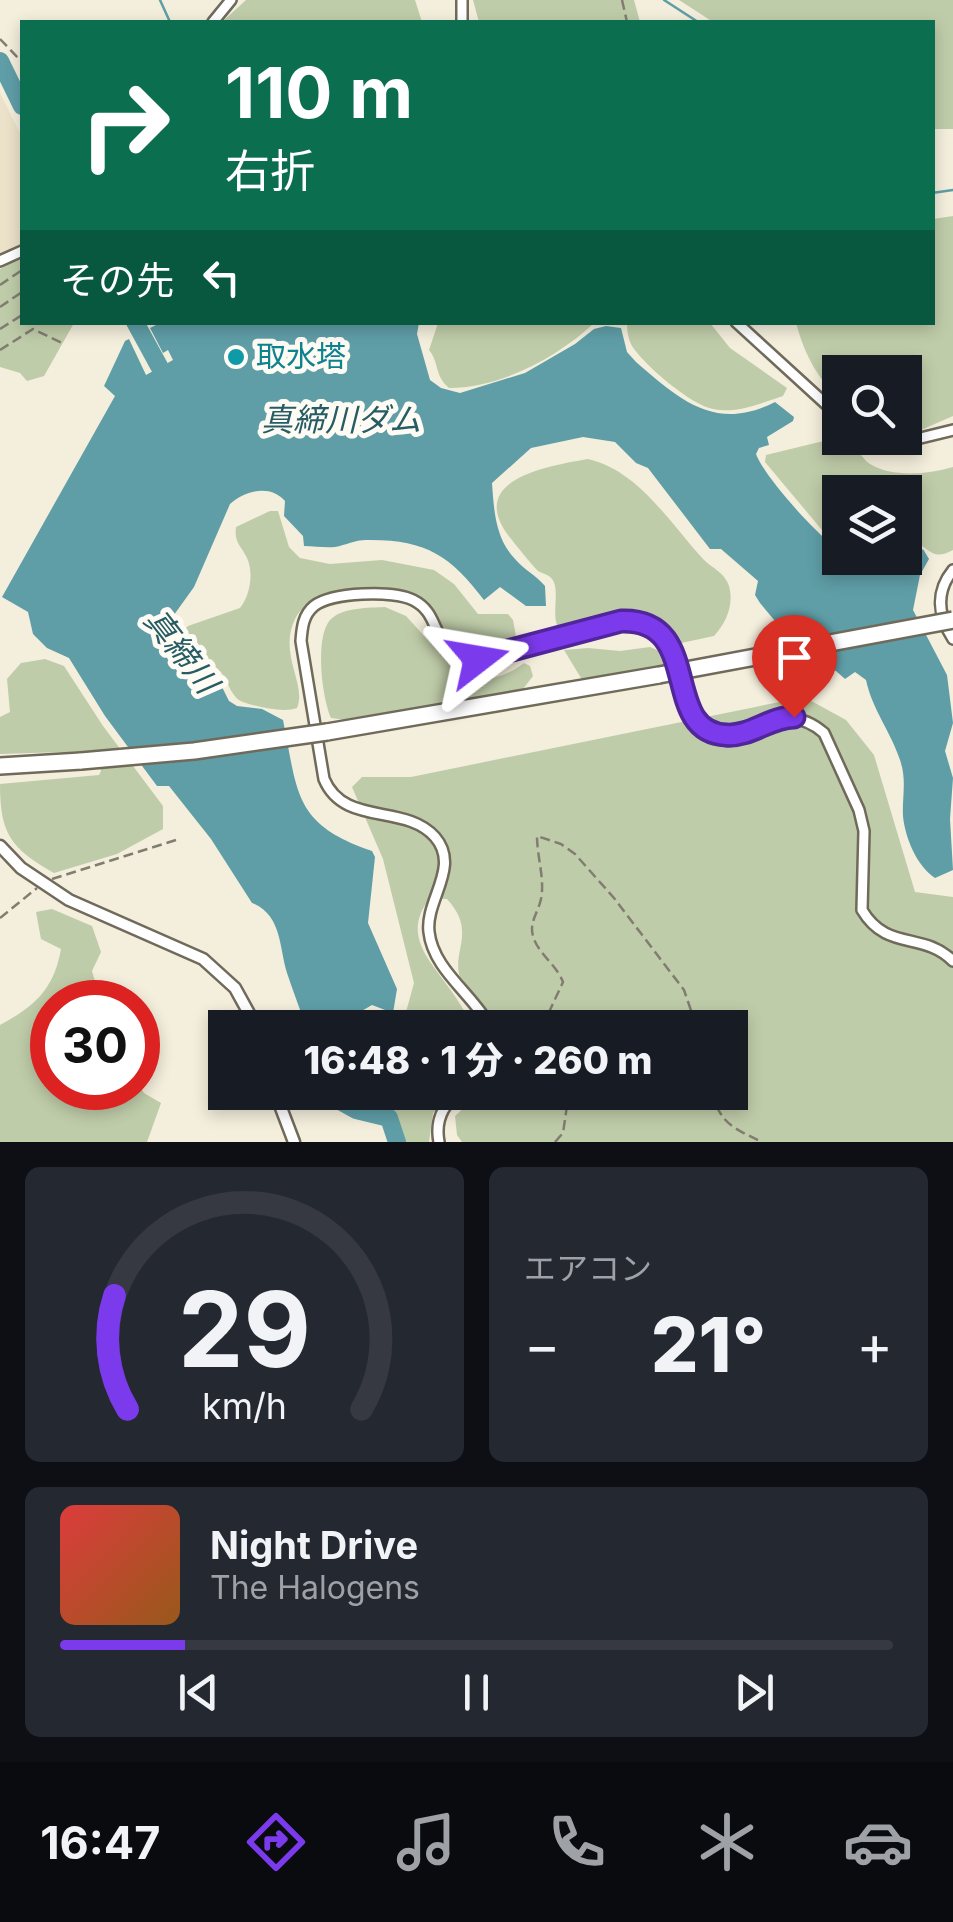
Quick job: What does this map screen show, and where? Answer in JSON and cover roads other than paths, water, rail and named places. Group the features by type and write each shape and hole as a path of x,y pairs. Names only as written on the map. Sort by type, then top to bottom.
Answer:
{"highway":[{"path":"0,766 194,751 327,732 953,620"}],"street":[{"path":"214,20 231,0"},
{"path":"739,325 822,401"},
{"path":"922,438 953,430"},
{"path":"953,570 943,585 940,605 945,627 953,639"},
{"path":"477,1010 430,942 428,920 444,870 440,844 419,825 349,806 332,793 324,779 301,641 303,622 314,606 332,598 354,594 401,596 416,601 443,644 456,654 478,659 621,621 637,620 656,627 673,651 688,707 704,728 728,736 782,717 794,717 824,733 859,810 864,831 862,910 886,936 934,948 953,961"},
{"path":"0,846 42,884 70,900 204,959 235,988 247,1010"},
{"path":"282,1110 294,1142"},
{"path":"439,1142 437,1130 443,1110"}],"water":[{"name":"真締川ダム","path":"156,325 419,325 417,334 430,380 460,393 525,373 594,329 606,326 621,328 627,352 636,362 668,389 700,408 735,414 775,402 794,417 793,421 767,437 769,445 759,448 756,454 793,506 822,536 822,575 920,575 913,610 947,675 953,723 945,751 953,778 953,870 935,878 913,851 903,816 902,767 866,680 855,672 845,679 836,671 811,664 760,603 755,595 758,581 721,549 710,549 648,468 636,463 615,442 583,437 531,448 492,483 503,542 545,586 546,606 526,606 500,587 484,600 447,561 405,543 366,540 335,547 304,546 303,536 284,516 285,501 273,492 250,492 230,504 194,587 166,626 201,668 214,671 229,701 262,709 283,720 297,786 313,817 346,841 372,851 375,857 368,923 397,989 394,1010 372,1005 363,1010 300,1010 269,915 252,903 211,839 169,786 157,786 105,716 69,658 47,648 33,634 28,612 2,597 115,396 104,386 125,341 129,339 146,375 173,360 168,350 163,353 150,328"},
{"name":"真締川ダム","path":"923,549 929,559 922,571"}],"waterway":[{"path":"160,0 169,20"},
{"path":"664,0 695,20"},
{"name":"真締川","path":"0,61 20,102"},
{"path":"935,193 953,190"},
{"name":"真締川","path":"137,325 171,388"},
{"name":"真締川","path":"356,1110 389,1118 397,1142"}],"place":[{"name":"取水塔","path":"236,357"}]}
